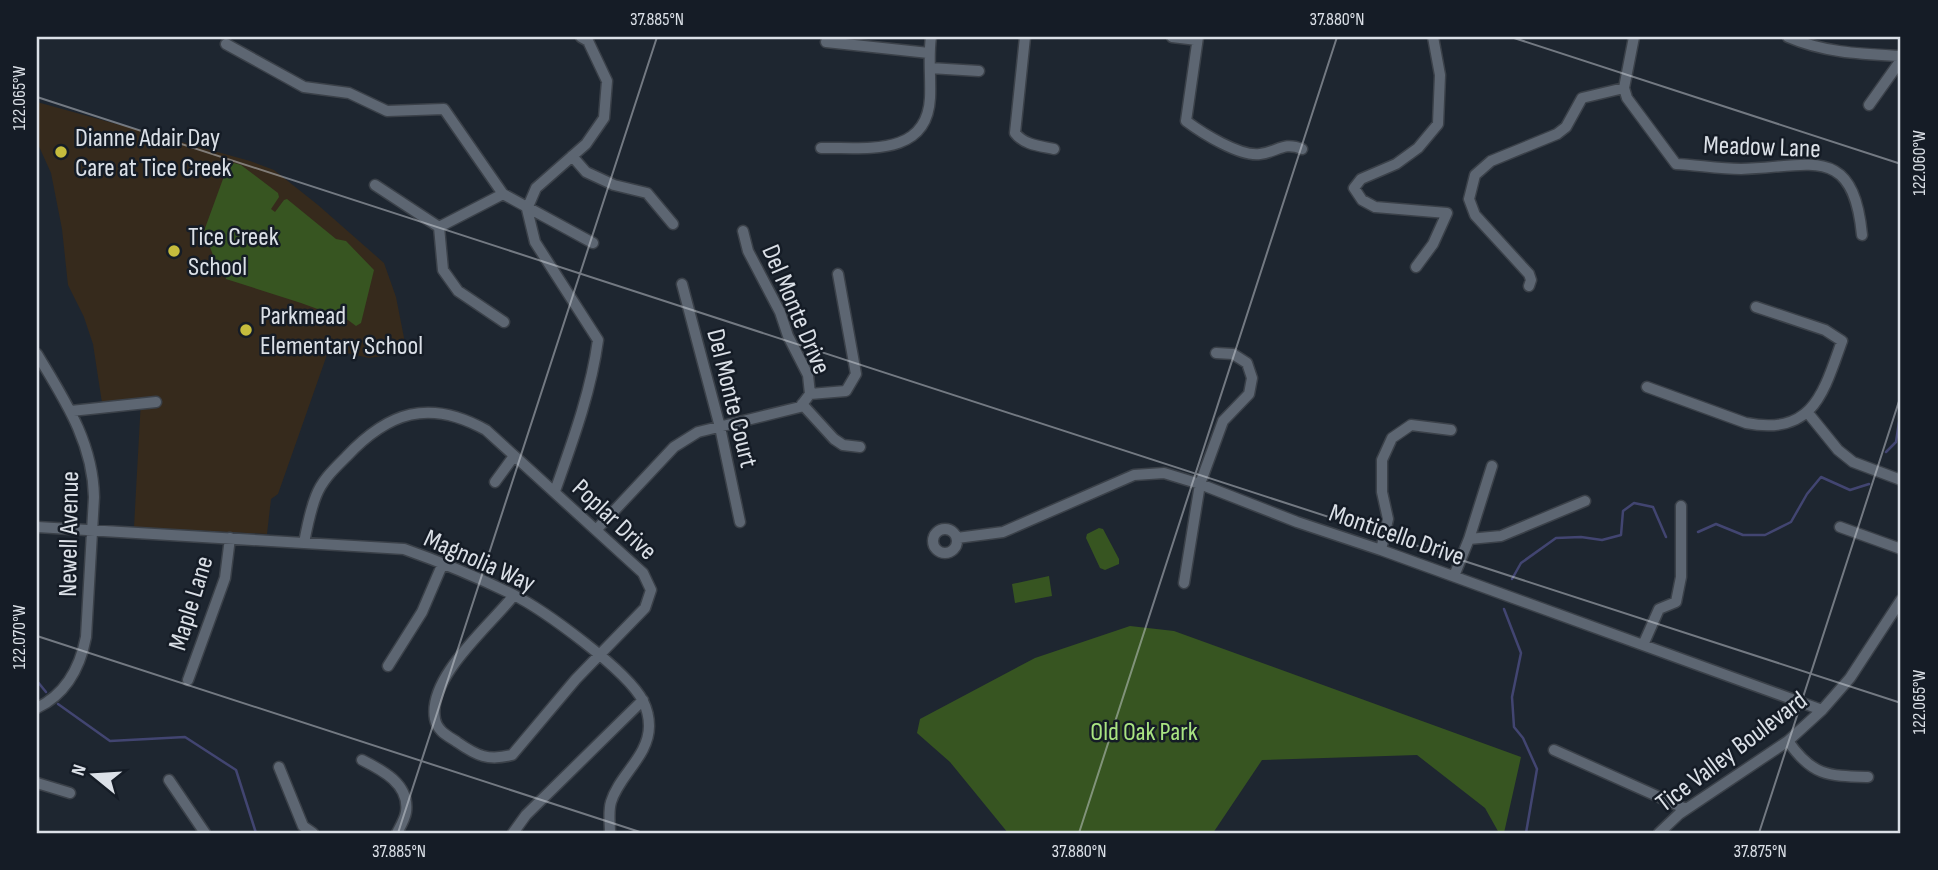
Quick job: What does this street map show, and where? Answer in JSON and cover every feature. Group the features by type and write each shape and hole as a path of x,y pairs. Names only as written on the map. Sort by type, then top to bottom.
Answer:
{"street":[{"path":"555,491 577,428 598,341 535,242 527,209 536,188 586,144 604,118 607,80 588,41 581,37"},
{"path":"821,148 902,143 916,135 925,121 930,100 931,37"},
{"path":"1025,37 1015,133 1030,144 1054,149"},
{"path":"1171,37 1197,38 1186,121 1213,139 1254,154 1287,145 1302,149"},
{"path":"1416,267 1433,244 1447,213 1375,207 1362,200 1354,188 1360,178 1396,164 1418,148 1438,124 1440,75 1433,37"},
{"path":"1529,286 1529,274 1475,215 1469,199 1475,175 1491,161 1557,134 1566,127 1582,98 1624,88 1634,37"},
{"path":"1788,37 1833,51 1901,58 1869,105"},
{"path":"826,42 929,53"},
{"path":"226,44 304,88 349,93 387,111 444,109 503,194 593,243"},
{"path":"930,68 979,71"},
{"name":"Meadow Lane","path":"1624,88 1627,98 1676,164 1738,169 1808,164 1829,168 1841,174 1850,184 1859,206 1862,235"},
{"path":"572,156 586,172 614,185 647,193 673,224"},
{"path":"375,185 439,227"},
{"path":"439,227 503,194"},
{"path":"439,227 443,270 458,291 504,322"},
{"name":"Del Monte Drive","path":"597,529 674,447 698,432 800,407 810,394 808,375 788,336 780,312 748,251 743,231"},
{"path":"810,394 846,391 856,374 838,274"},
{"name":"Del Monte Court","path":"682,284 720,427 740,522"},
{"path":"1647,387 1746,422 1780,425 1808,412 1825,386 1842,341 1825,330 1756,307"},
{"path":"1184,583 1200,484 1223,421 1249,394 1252,378 1247,363 1233,354 1216,353"},
{"name":"Newell Avenue","path":"37,354 71,411 85,441 94,473 93,531 83,653 72,677 62,690 37,708"},
{"path":"71,411 156,402"},
{"path":"802,404 834,439 843,445 860,447"},
{"name":"Poplar Drive","path":"304,543 311,509 326,478 365,438 391,420 432,412 459,417 486,430 643,573 651,590 645,608 576,679 512,755 496,759 483,757 441,732 435,720 436,704 453,664 514,595"},
{"path":"1808,412 1838,450 1853,462 1901,480"},
{"path":"1381,550 1388,519 1382,492 1382,460 1392,438 1411,425 1451,430"},
{"path":"495,482 514,456"},
{"path":"1454,576 1492,466"},
{"name":"Monticello Drive","path":"957,538 1003,532 1134,475 1164,473 1822,710"},
{"path":"1469,539 1501,536 1585,501"},
{"path":"1643,645 1659,609 1676,602 1681,577 1681,506"},
{"name":"Magnolia Way","path":"37,527 404,549 443,563 514,595 542,611 600,656 643,700"},
{"path":"1840,527 1901,549"},
{"name":"Maple Lane","path":"188,680 225,578 230,538"},
{"path":"388,666 422,611 443,563"},
{"name":"Tice Valley Boulevard","path":"1659,833 1685,809 1788,741 1822,710 1850,678 1901,600"},
{"path":"513,833 526,815 643,700 649,715 649,731 644,747 611,802 610,833"},
{"path":"1788,741 1799,758 1814,769 1837,776 1868,777"},
{"path":"1554,750 1685,809"},
{"path":"362,760 389,774 404,797 406,812 397,833"},
{"path":"279,766 303,826 313,833"},
{"path":"169,780 205,833"},
{"path":"37,783 70,793"}],"shaded area":[{"name":"Parkmead Elementary School","path":"37,102 274,170 384,263 396,297 407,353 369,358 329,349 278,494 271,499 267,534 134,527 141,400 102,403 93,344 84,317 68,285 62,229 51,173 37,142"}],"green space":[{"path":"234,163 241,165 278,193 279,197 271,209 275,212 287,199 336,239 346,241 374,270 361,323 356,326 348,320 226,279 225,275 220,274 204,231 227,168"},
{"path":"1099,528 1103,529 1119,559 1119,564 1105,570 1100,568 1086,538 1087,534"},
{"path":"1049,576 1052,596 1015,603 1012,584"},
{"name":"Old Oak Park","path":"1130,626 1174,631 1521,757 1504,833 1499,833 1485,808 1417,755 1262,760 1213,833 1008,833 950,762 917,733 920,719 1035,658"}],"waterway":[{"path":"1886,452 1896,442 1901,419"},
{"path":"1698,532 1716,524 1743,535 1765,535 1791,522 1807,494 1821,477 1850,490 1869,484"},
{"path":"1512,579 1521,563 1556,538 1602,540 1621,535 1623,511 1634,503 1653,507 1666,537"},
{"path":"1504,609 1521,653 1512,697 1514,727 1523,738 1537,769 1526,833"},
{"path":"37,681 46,692"},
{"path":"58,704 110,741 185,737 236,770 256,833"}],"place":[{"name":"Dianne Adair Day Care at Tice Creek","path":"61,152"},
{"name":"Tice Creek School","path":"174,251"},
{"name":"Parkmead Elementary School","path":"246,330"}]}
